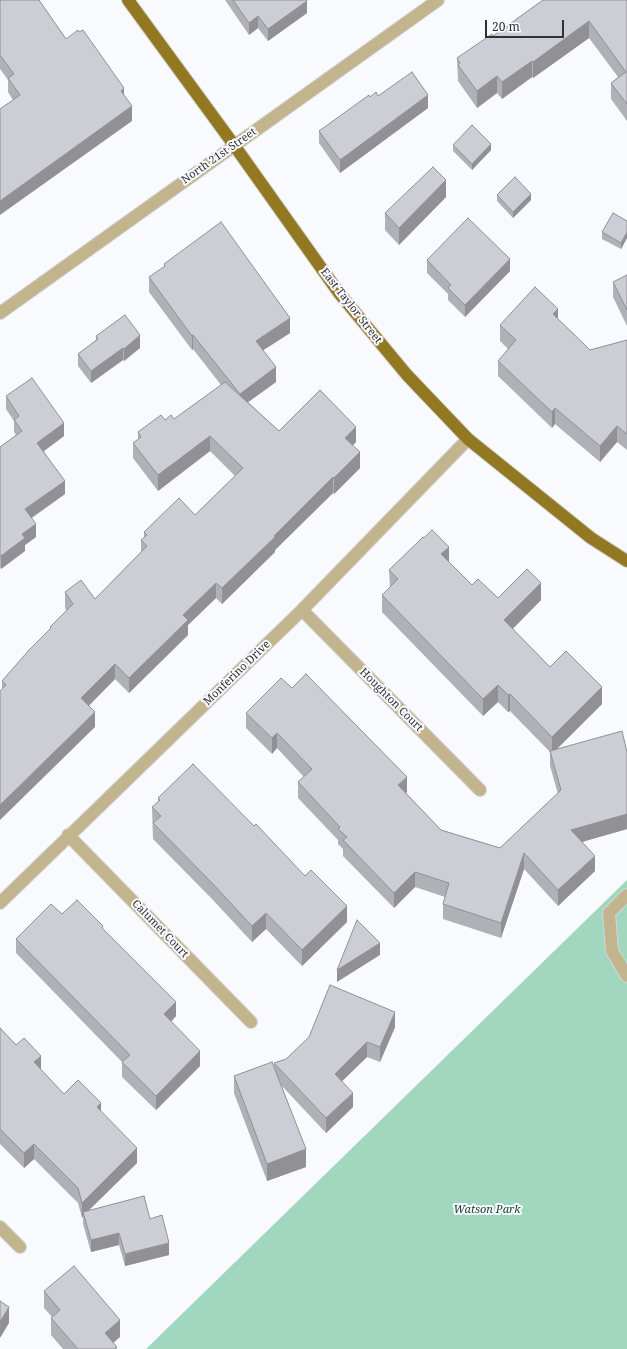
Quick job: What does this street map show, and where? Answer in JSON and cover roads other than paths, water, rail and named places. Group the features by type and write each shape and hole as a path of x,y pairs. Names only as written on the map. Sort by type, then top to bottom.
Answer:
{"main road":[{"name":"East Taylor Street","path":"128,0 234,145 339,294 407,375 468,439 591,538 627,561"}],"street":[{"name":"North 21st Street","path":"0,313 438,0"},
{"name":"Monferino Drive","path":"0,903 68,835 302,610 468,439"},
{"name":"Houghton Court","path":"302,610 480,790"},
{"name":"Calumet Court","path":"68,835 251,1022"},
{"path":"627,894 609,913 612,951 627,976"},
{"path":"0,1227 20,1247"}],"park label":[{"name":"Watson Park","path":"487,1210"}]}
